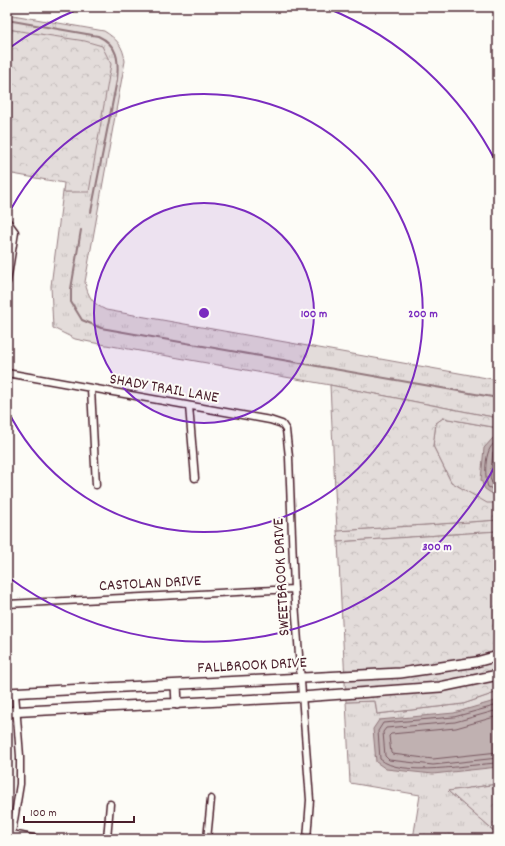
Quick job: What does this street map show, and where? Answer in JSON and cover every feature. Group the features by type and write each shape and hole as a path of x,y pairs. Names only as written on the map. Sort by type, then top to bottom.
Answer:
{"main road":[{"name":"FALLBROOK DRIVE","path":"11,693 400,673 476,662 498,656"},
{"path":"476,662 480,680"},
{"path":"12,712 301,697 440,687 480,680 498,675"},
{"path":"176,685 177,704"}],"street":[{"path":"7,221 15,232 7,282"},
{"name":"SHADY TRAIL LANE","path":"7,373 270,420 282,424 286,430 289,458"},
{"path":"91,389 96,485"},
{"path":"189,406 195,478"},
{"name":"SWEETBROOK DRIVE","path":"289,458 294,589 310,800 307,839"},
{"name":"CASTOLAN DRIVE","path":"7,604 294,589"},
{"path":"11,693 12,712 20,756 20,784 12,837 37,839"},
{"path":"207,839 211,799"},
{"path":"106,839 110,804"}],"green space":[{"path":"7,14 104,31 119,43 123,51 125,61 85,282 88,292 94,302 106,310 498,380 498,418 330,385 75,339 53,328 51,286 63,192 89,191 29,33 7,29"},
{"path":"7,29 85,41 102,46 111,64 89,192 63,192 64,183 7,173"},
{"path":"330,385 498,418 498,428 443,418 436,423 433,446 451,482 487,503 498,503 498,520 337,531"},
{"path":"443,418 498,428 498,503 487,504 451,482 433,446 436,423"},
{"path":"498,520 498,531 338,542 337,531"},
{"path":"498,531 498,692 463,704 377,714 375,701 346,702 338,542"},
{"path":"498,692 498,784 448,791 498,835 498,839 413,839 420,795 350,783 346,702 375,701 377,714 463,704"},
{"path":"498,784 498,835 448,791"}],"water":[{"path":"493,438 498,438 498,495 494,495 485,489 481,480 484,448"},
{"path":"498,700 498,767 433,774 386,769 376,762 373,729 379,720 454,713"}],"waterway":[{"path":"7,20 98,36 110,44 116,54 118,66 117,80 91,212"},
{"path":"81,230 71,289 71,302 82,320 101,328 498,398"}]}
